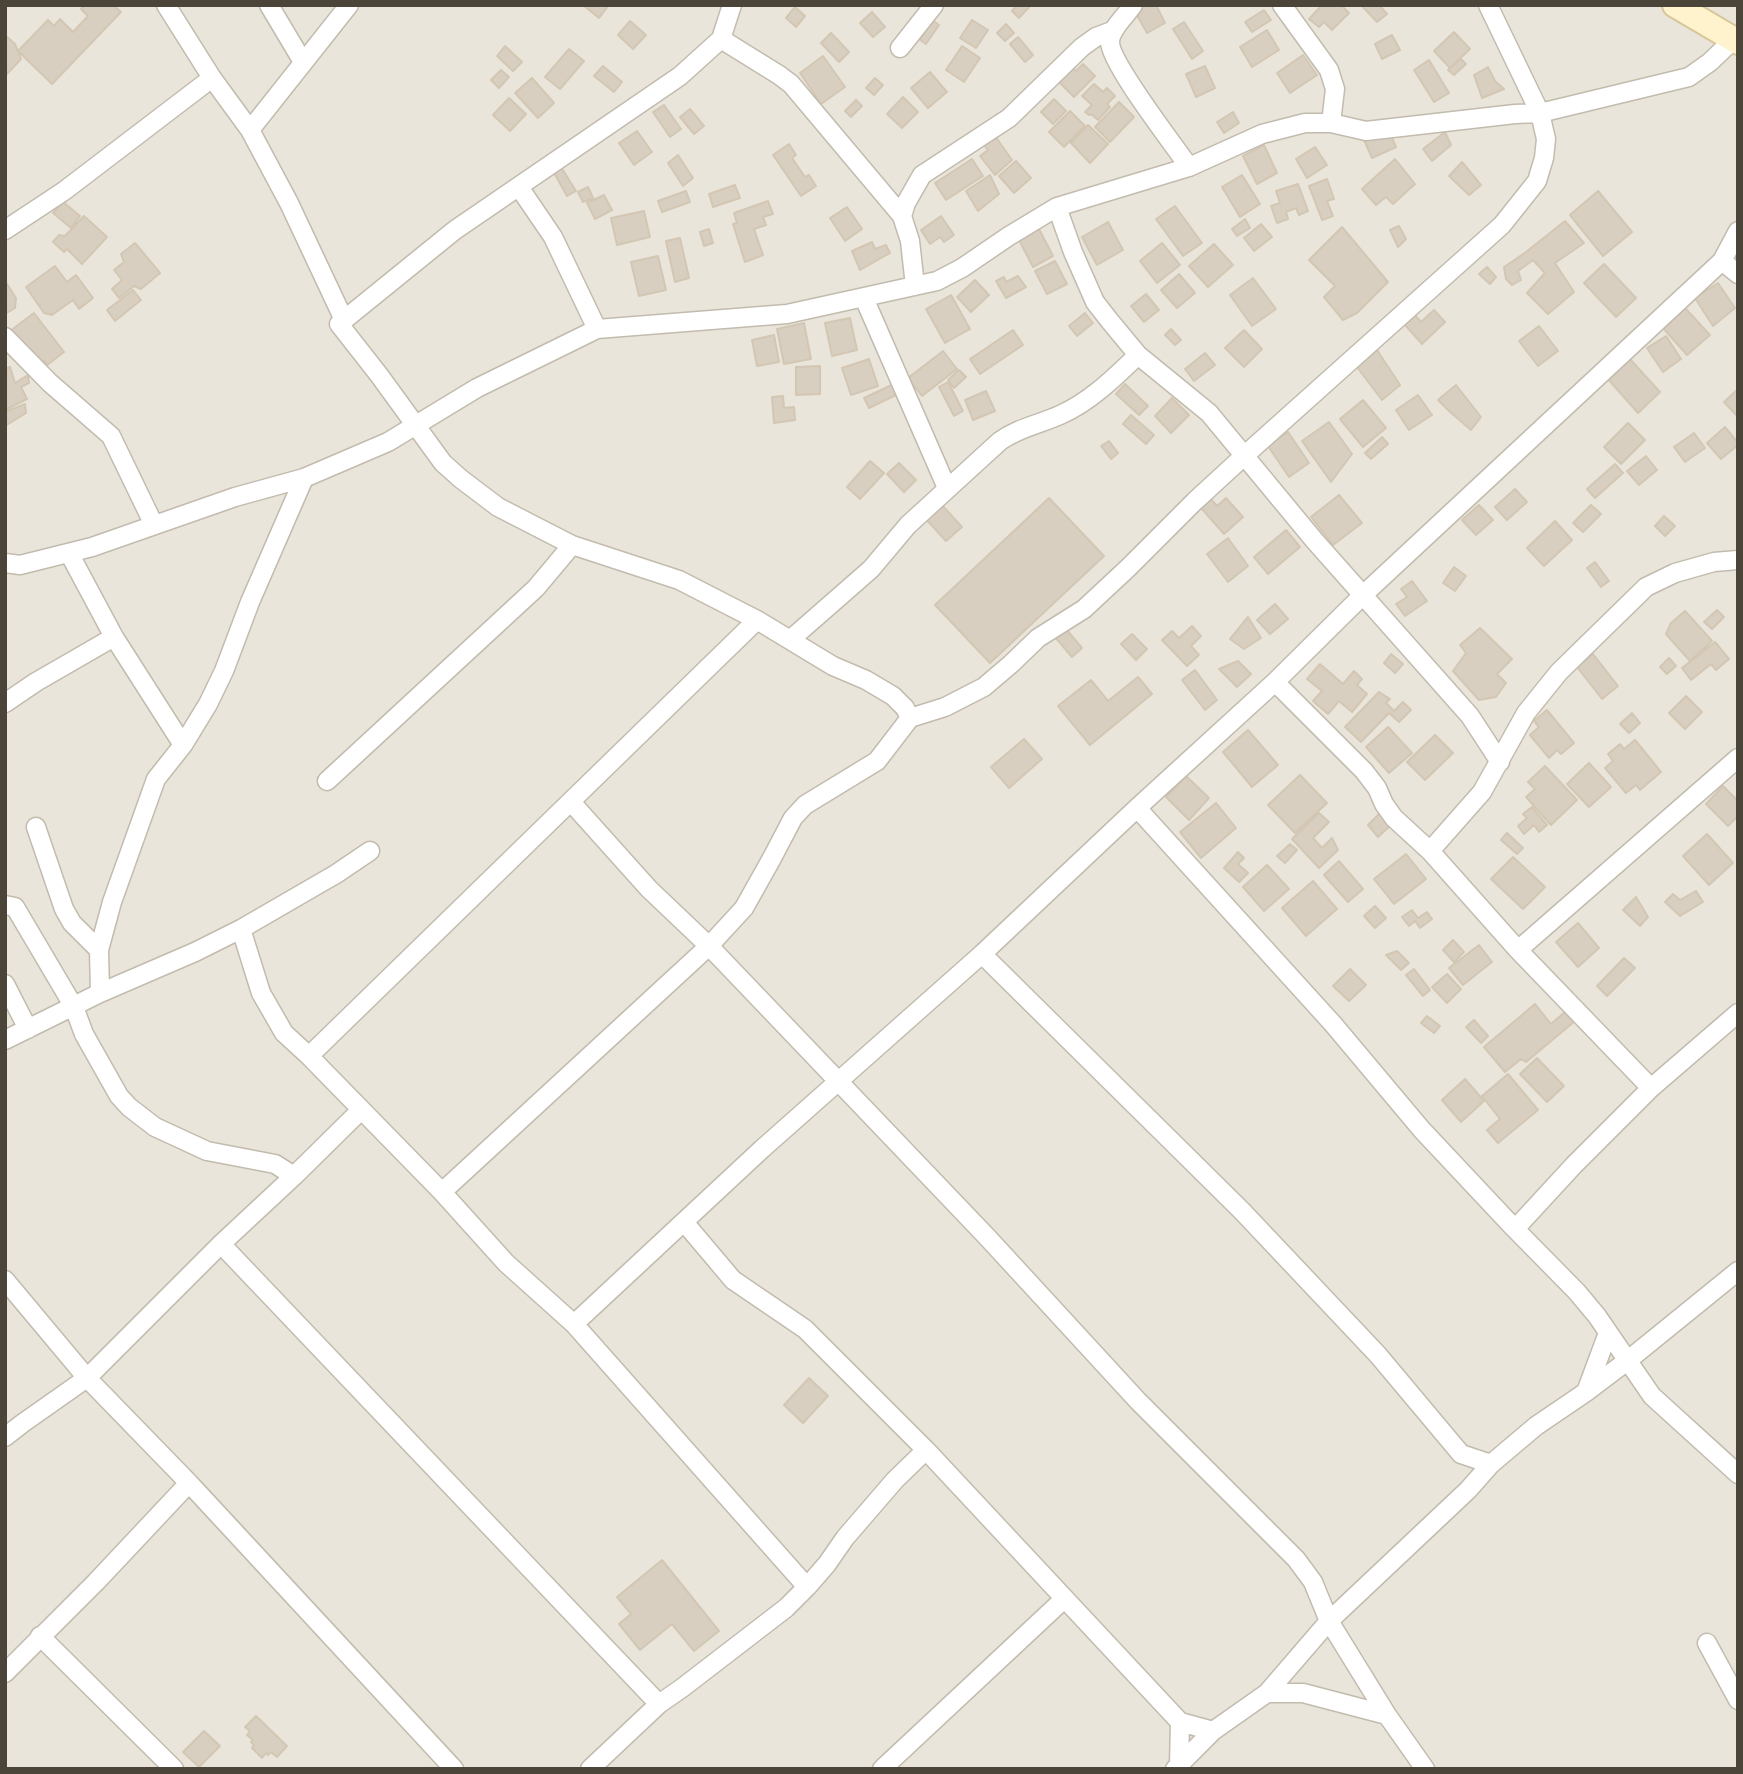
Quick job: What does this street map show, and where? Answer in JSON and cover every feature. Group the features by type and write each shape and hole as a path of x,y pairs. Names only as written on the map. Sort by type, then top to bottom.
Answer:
{"street":[{"path":"166,5 212,78 250,130 289,203 344,320 340,324"},
{"path":"269,5 303,62"},
{"path":"250,130 349,5"},
{"path":"340,324 455,230 680,76 721,39 732,5"},
{"path":"900,48 934,5"},
{"path":"902,216 906,203 922,175 1009,118 1082,47 1096,37 1112,31 1133,5"},
{"path":"1282,5 1329,70 1335,89 1331,123"},
{"path":"442,1192 709,946 744,908 793,818 805,805 877,761 910,718 946,706 984,687 1038,638 1084,608 1244,456 1502,225 1538,180 1546,139 1540,113 1489,5"},
{"path":"5,563 20,565 92,547 235,497 304,478 388,442 477,388 597,329 787,314 937,281 1057,207 1189,167 1262,134 1305,122 1331,123 1366,131 1540,113 1689,77 1735,41 1675,5"},
{"path":"1112,31 1112,52 1121,70 1189,167"},
{"path":"721,39 791,84 902,216 910,241 915,286"},
{"path":"5,230 64,191 212,78"},
{"path":"519,187 553,237 597,329"},
{"path":"1057,207 1095,302 1138,355 1209,413 1363,595 1470,716 1500,762"},
{"path":"574,1325 762,1149 982,954 1275,682 1363,595 1722,261 1738,231"},
{"path":"1722,261 1738,274"},
{"path":"864,298 947,488"},
{"path":"340,324 443,463 498,507 572,545 678,580 757,620 833,666 866,680 893,696 905,708 910,718"},
{"path":"5,337 50,383 111,436 154,525"},
{"path":"791,639 872,569 908,525 1009,435 1061,415 1081,404 1138,355"},
{"path":"100,993 99,950 156,779 183,745 208,704 304,478"},
{"path":"327,780 536,588 572,545"},
{"path":"69,553 114,637 183,745"},
{"path":"1430,851 1482,792 1526,713 1559,672 1646,587 1675,573 1714,562 1738,560"},
{"path":"309,1056 757,620"},
{"path":"5,703 114,637"},
{"path":"1275,682 1364,771 1394,818 1430,851 1518,950 1651,1088"},
{"path":"1518,950 1738,758"},
{"path":"571,802 649,890 709,946 988,1238 1138,1401 1296,1559 1313,1582 1329,1621 1387,1716 1425,1769"},
{"path":"1137,808 1333,1024 1422,1130 1577,1293 1597,1316 1652,1396 1738,1474"},
{"path":"36,827 64,909 72,923 99,950"},
{"path":"5,1040 241,929 370,851"},
{"path":"5,905 15,906 74,1007 84,1034 119,1096 138,1114 155,1127 207,1152 275,1164 294,1176"},
{"path":"241,929 261,993 284,1033 442,1192 506,1263 574,1325 807,1587"},
{"path":"982,954 1242,1211 1378,1355 1461,1454 1468,1490"},
{"path":"5,984 28,1029"},
{"path":"1515,1229 1651,1088 1738,1013"},
{"path":"5,1437 87,1378 361,1110"},
{"path":"684,1222 733,1280 805,1329 926,1450 1180,1722 1213,1731"},
{"path":"221,1244 659,1704"},
{"path":"1177,1767 1213,1731 1268,1693 1329,1621 1468,1490 1491,1464 1536,1426 1627,1361 1738,1271"},
{"path":"5,1280 87,1378 189,1483 454,1769"},
{"path":"1586,1392 1608,1333"},
{"path":"590,1769 659,1704 786,1608 827,1564 845,1538 895,1480 926,1450"},
{"path":"1461,1454 1491,1464"},
{"path":"5,1673 189,1483"},
{"path":"881,1769 1064,1599"},
{"path":"40,1636 174,1769"},
{"path":"1707,1643 1738,1700"},
{"path":"1268,1693 1303,1693 1387,1716"},
{"path":"1177,1767 1180,1722"}],"shaded area":[{"path":"5,5 1738,5 1738,1769 5,1769"}],"building":[{"path":"85,5 113,5 121,12 52,84 18,51 48,20 54,26 60,19 73,32 88,16 81,9"},
{"path":"583,5 609,5 599,18"},
{"path":"1017,5 1031,5 1019,18 1012,11"},
{"path":"1137,5 1156,5 1165,23 1147,33 1133,8"},
{"path":"1322,5 1341,5 1349,13 1332,30 1324,22 1319,27 1309,19"},
{"path":"1361,5 1379,5 1387,14 1377,22"},
{"path":"795,7 805,16 796,27 786,18"},
{"path":"1264,10 1271,20 1252,32 1245,22"},
{"path":"872,12 885,27 873,37 860,23"},
{"path":"929,18 939,25 926,44 916,37"},
{"path":"972,20 988,30 976,48 960,38"},
{"path":"630,21 646,35 633,49 618,35"},
{"path":"1184,22 1203,51 1192,59 1173,29"},
{"path":"1006,24 1014,33 1005,41 997,33"},
{"path":"1267,30 1279,50 1252,67 1240,47"},
{"path":"1454,32 1470,49 1450,68 1434,51"},
{"path":"831,33 849,52 839,62 821,43"},
{"path":"5,35 15,44 21,59 5,76"},
{"path":"1392,35 1400,50 1382,59 1375,44"},
{"path":"1018,37 1033,55 1025,62 1010,44"},
{"path":"505,46 522,62 513,71 497,56"},
{"path":"962,46 980,58 964,82 946,70"},
{"path":"569,49 584,61 560,89 545,77"},
{"path":"1303,55 1317,75 1290,93 1277,73"},
{"path":"823,56 845,87 821,104 800,73"},
{"path":"1461,59 1466,64 1454,75 1448,70"},
{"path":"1429,60 1449,93 1434,102 1414,70"},
{"path":"1069,64 1076,71 1083,64 1095,76 1074,97 1055,78"},
{"path":"603,66 622,82 614,92 594,76"},
{"path":"1205,66 1215,88 1196,97 1186,74"},
{"path":"1488,67 1495,81 1504,89 1482,98 1474,75"},
{"path":"501,70 509,77 499,88 491,80"},
{"path":"930,72 947,92 928,108 911,88"},
{"path":"532,78 554,103 538,118 515,93"},
{"path":"875,78 883,85 874,95 866,88"},
{"path":"1094,84 1103,92 1107,88 1115,96 1107,104 1110,107 1098,120 1085,112 1092,105 1082,96"},
{"path":"903,97 918,112 902,128 887,114"},
{"path":"509,98 526,114 510,131 493,115"},
{"path":"1054,99 1066,111 1053,124 1041,112"},
{"path":"856,100 862,106 851,117 845,111"},
{"path":"1119,102 1134,117 1110,142 1095,127"},
{"path":"664,105 681,129 670,137 653,112"},
{"path":"690,109 704,126 694,134 680,117"},
{"path":"1070,111 1085,126 1064,147 1049,132"},
{"path":"1233,112 1239,123 1224,133 1217,122"},
{"path":"1088,125 1108,144 1090,163 1071,143"},
{"path":"1388,129 1396,147 1372,158 1364,140"},
{"path":"637,131 652,152 634,165 619,143"},
{"path":"1445,132 1451,145 1432,161 1423,149"},
{"path":"995,136 1012,160 995,175 980,156 988,150 984,145"},
{"path":"789,144 796,155 792,158 805,177 809,175 816,186 801,196 773,155"},
{"path":"1264,145 1277,173 1257,184 1243,156"},
{"path":"1315,147 1327,165 1307,178 1296,159"},
{"path":"678,155 693,178 683,186 668,163"},
{"path":"972,159 983,176 946,200 935,183"},
{"path":"1395,159 1415,184 1393,204 1386,197 1376,205 1362,189"},
{"path":"1016,161 1031,178 1014,193 999,176"},
{"path":"1462,162 1481,185 1469,195 1449,176"},
{"path":"561,167 576,191 567,196 553,171"},
{"path":"990,175 999,194 978,211 966,191"},
{"path":"1242,175 1260,204 1240,217 1222,187"},
{"path":"1327,179 1334,199 1327,201 1333,216 1322,220 1309,186"},
{"path":"1298,184 1308,211 1299,215 1296,208 1286,212 1288,219 1277,223 1271,206 1280,203 1276,191"},
{"path":"735,185 740,198 713,207 709,194"},
{"path":"588,187 593,198 583,202 578,192"},
{"path":"686,191 690,202 662,212 658,201"},
{"path":"1598,191 1632,232 1603,256 1570,215"},
{"path":"604,195 612,210 595,219 587,203"},
{"path":"768,201 773,214 763,217 766,225 754,229 763,255 745,262 733,224 737,223 734,213"},
{"path":"63,202 80,216 71,228 53,213"},
{"path":"1175,206 1202,243 1183,256 1156,219"},
{"path":"847,207 862,229 845,241 830,218"},
{"path":"644,211 650,237 617,245 611,218"},
{"path":"84,216 107,237 82,264 67,249 64,252 53,242 59,235 65,236"},
{"path":"941,216 954,235 944,242 940,237 930,244 921,230"},
{"path":"1245,219 1250,228 1237,236 1232,229"},
{"path":"1565,221 1584,243 1555,263 1574,292 1548,314 1527,293 1545,273 1533,260 1518,271 1521,280 1512,285 1506,279 1504,267"},
{"path":"1108,222 1123,250 1097,265 1082,237"},
{"path":"1261,224 1272,237 1254,251 1244,238"},
{"path":"1399,226 1406,239 1398,247 1390,230"},
{"path":"1342,227 1388,282 1357,313 1343,320 1324,297 1335,286 1309,260"},
{"path":"709,229 713,243 704,246 700,232"},
{"path":"1039,229 1053,256 1033,267 1019,240"},
{"path":"680,238 689,278 675,282 666,241"},
{"path":"872,242 875,249 886,245 890,253 860,270 852,251"},
{"path":"135,243 160,273 141,289 134,286 119,298 112,289 122,280 114,270 124,262 121,254"},
{"path":"1162,243 1180,265 1157,283 1140,261"},
{"path":"1214,244 1233,265 1208,287 1189,266"},
{"path":"658,256 666,290 639,296 631,262"},
{"path":"1055,261 1067,284 1047,294 1035,271"},
{"path":"1604,264 1636,298 1616,317 1584,283"},
{"path":"55,266 67,282 76,275 93,298 79,309 73,300 52,315 44,313 26,287"},
{"path":"1487,267 1496,277 1490,284 1479,274"},
{"path":"1179,274 1195,293 1177,308 1161,290"},
{"path":"1018,276 1026,287 1006,298 996,281 1004,277 1006,282"},
{"path":"1253,278 1276,309 1252,326 1230,295"},
{"path":"975,280 989,295 971,312 957,297"},
{"path":"1718,283 1735,308 1713,326 1695,298"},
{"path":"7,284 16,298 15,308 5,314 5,285"},
{"path":"133,290 141,300 115,321 107,310"},
{"path":"1146,294 1159,310 1144,322 1131,306"},
{"path":"951,295 970,329 945,343 926,309"},
{"path":"1685,308 1710,335 1687,355 1663,328"},
{"path":"1434,310 1445,322 1422,344 1398,317 1413,313 1421,322"},
{"path":"34,313 64,352 47,365 44,361 37,366 10,331"},
{"path":"1085,313 1093,323 1077,336 1069,326"},
{"path":"850,318 857,350 832,356 825,323"},
{"path":"804,323 811,359 784,364 777,329"},
{"path":"1539,326 1558,351 1538,366 1519,341"},
{"path":"1171,329 1181,340 1175,345 1165,335"},
{"path":"1013,330 1023,345 980,374 970,359"},
{"path":"1244,330 1262,349 1244,367 1225,348"},
{"path":"774,335 779,362 757,366 752,340"},
{"path":"1666,336 1681,359 1663,372 1647,348"},
{"path":"1377,350 1400,385 1382,400 1357,367"},
{"path":"943,351 957,369 922,396 908,378"},
{"path":"1205,353 1215,365 1194,381 1185,369"},
{"path":"1629,358 1660,392 1638,413 1607,378"},
{"path":"869,359 878,386 851,395 842,368"},
{"path":"820,366 820,394 796,395 796,367"},
{"path":"10,367 15,383 28,375 29,383 21,387 27,399 5,410 5,369"},
{"path":"959,370 966,377 954,388 948,380"},
{"path":"948,382 963,411 954,416 939,387"},
{"path":"894,384 898,394 869,408 864,398"},
{"path":"1125,384 1148,406 1139,415 1116,394"},
{"path":"1456,385 1481,417 1471,430 1438,400"},
{"path":"1738,389 1738,417 1724,402"},
{"path":"986,391 995,411 973,420 965,400"},
{"path":"1418,395 1432,415 1409,430 1396,410"},
{"path":"783,396 784,408 794,407 795,420 774,423 772,397"},
{"path":"1172,398 1189,415 1171,433 1155,416"},
{"path":"1363,400 1386,428 1363,447 1340,419"},
{"path":"25,404 26,413 5,426 5,412"},
{"path":"1131,415 1154,435 1146,444 1123,424"},
{"path":"1329,422 1352,454 1331,482 1302,441"},
{"path":"1628,423 1645,440 1621,464 1604,447"},
{"path":"1725,427 1738,445 1721,459 1707,443"},
{"path":"1288,432 1309,463 1289,477 1268,446"},
{"path":"1694,433 1705,448 1685,462 1674,447"},
{"path":"1382,437 1388,444 1371,459 1365,453"},
{"path":"1109,441 1118,453 1111,459 1101,446"},
{"path":"1646,456 1657,470 1639,485 1627,471"},
{"path":"870,461 884,473 860,499 847,487"},
{"path":"899,463 916,480 904,492 887,474"},
{"path":"1615,464 1623,473 1595,498 1587,489"},
{"path":"1515,489 1527,502 1507,520 1495,507"},
{"path":"1205,492 1217,506 1226,498 1243,517 1224,534 1195,501"},
{"path":"1339,495 1362,523 1333,545 1311,517"},
{"path":"1049,498 1104,556 990,663 935,605"},
{"path":"940,503 962,527 946,541 924,517"},
{"path":"1479,505 1493,520 1476,535 1462,520"},
{"path":"1591,505 1601,514 1583,532 1573,523"},
{"path":"1664,516 1675,526 1665,536 1655,526"},
{"path":"1555,521 1572,540 1544,566 1527,548"},
{"path":"1286,530 1300,547 1268,574 1254,557"},
{"path":"1228,538 1248,566 1228,582 1207,554"},
{"path":"1595,562 1609,581 1601,587 1587,568"},
{"path":"1454,567 1466,576 1455,591 1443,583"},
{"path":"1412,581 1427,601 1405,616 1396,604 1407,597 1401,589"},
{"path":"1275,604 1288,619 1270,634 1257,620"},
{"path":"1717,610 1724,617 1712,629 1704,622"},
{"path":"1685,611 1712,641 1690,661 1666,634 1671,623"},
{"path":"1248,617 1261,638 1244,649 1230,639"},
{"path":"1192,626 1201,636 1191,646 1199,655 1187,666 1162,640 1172,631 1179,638"},
{"path":"1480,628 1512,659 1497,674 1506,683 1496,697 1479,700 1453,671 1466,653 1460,645"},
{"path":"1066,629 1082,648 1072,657 1055,637"},
{"path":"1132,634 1147,649 1136,660 1121,644"},
{"path":"1715,642 1729,659 1716,670 1711,664 1691,680 1682,668"},
{"path":"1391,654 1403,664 1395,673 1384,663"},
{"path":"1593,654 1618,686 1602,699 1577,667"},
{"path":"1669,658 1676,666 1667,674 1660,667"},
{"path":"1238,661 1251,674 1237,687 1219,669"},
{"path":"1320,664 1343,684 1354,671 1362,679 1357,685 1367,694 1352,712 1339,701 1328,714 1313,701 1322,691 1307,679"},
{"path":"1195,670 1217,700 1205,710 1182,680"},
{"path":"1138,677 1152,694 1090,745 1058,706 1091,680 1108,701"},
{"path":"1379,692 1390,699 1386,703 1394,711 1403,702 1411,710 1399,722 1389,713 1361,742 1345,727"},
{"path":"1686,696 1702,712 1685,729 1669,713"},
{"path":"1547,710 1574,743 1561,754 1557,750 1549,758 1530,735 1539,727 1534,721"},
{"path":"1632,713 1640,723 1629,733 1620,724"},
{"path":"1388,727 1412,753 1389,773 1366,747"},
{"path":"1248,730 1278,765 1252,787 1223,752"},
{"path":"1435,735 1453,753 1425,780 1407,762"},
{"path":"1024,739 1042,759 1009,788 991,767"},
{"path":"1635,740 1661,772 1640,790 1636,785 1626,793 1605,768 1613,761 1608,754 1620,744 1624,749"},
{"path":"1589,763 1611,787 1589,807 1567,784"},
{"path":"1545,766 1577,800 1551,825 1526,797 1535,789 1528,782"},
{"path":"1300,775 1327,803 1295,833 1268,805"},
{"path":"1186,776 1209,798 1189,820 1166,797"},
{"path":"1723,786 1738,801 1738,816 1728,826 1706,804"},
{"path":"1216,803 1236,828 1201,858 1180,832"},
{"path":"1532,807 1547,825 1539,832 1534,825 1524,834 1518,826 1527,818 1523,814"},
{"path":"1319,813 1329,822 1313,838 1322,848 1332,838 1338,850 1319,868 1292,839"},
{"path":"1380,813 1391,825 1378,837 1368,825"},
{"path":"1507,833 1523,848 1517,854 1501,840"},
{"path":"1707,834 1733,863 1709,885 1683,856"},
{"path":"1290,844 1297,850 1285,863 1277,856"},
{"path":"1238,852 1244,858 1238,864 1248,873 1239,882 1224,868"},
{"path":"1406,854 1426,879 1394,904 1374,879"},
{"path":"1513,857 1545,887 1523,909 1491,879"},
{"path":"1339,861 1363,889 1348,902 1324,875"},
{"path":"1267,865 1289,889 1264,911 1243,887"},
{"path":"1313,881 1337,909 1306,936 1282,908"},
{"path":"1696,891 1703,902 1680,916 1665,902 1673,894 1680,900"},
{"path":"1636,897 1648,917 1640,926 1623,910"},
{"path":"1375,906 1386,918 1375,928 1364,916"},
{"path":"1412,910 1418,918 1427,912 1432,919 1420,928 1415,921 1409,926 1402,917"},
{"path":"1578,923 1599,948 1578,967 1556,942"},
{"path":"1453,940 1464,952 1454,962 1443,950"},
{"path":"1479,945 1492,962 1463,985 1449,968"},
{"path":"1397,951 1409,963 1401,970 1386,955"},
{"path":"1624,958 1635,968 1607,996 1597,986"},
{"path":"1350,969 1366,985 1349,1001 1333,986"},
{"path":"1414,969 1430,990 1423,996 1406,975"},
{"path":"1447,974 1461,989 1447,1003 1432,987"},
{"path":"1535,1004 1551,1024 1566,1011 1575,1021 1526,1062 1521,1059 1505,1072 1484,1047"},
{"path":"1427,1016 1440,1026 1434,1033 1421,1023"},
{"path":"1474,1020 1488,1036 1481,1043 1466,1027"},
{"path":"1537,1058 1564,1086 1547,1102 1520,1074"},
{"path":"1508,1074 1538,1110 1498,1143 1487,1130 1500,1119 1482,1096"},
{"path":"1465,1079 1484,1101 1461,1122 1442,1100"},
{"path":"809,1378 828,1396 803,1423 784,1405"},
{"path":"662,1560 719,1631 694,1651 672,1624 640,1650 619,1624 631,1614 617,1597"},
{"path":"256,1716 287,1746 277,1757 271,1752 262,1758 252,1748 253,1740 247,1735 250,1731 245,1727"},
{"path":"204,1731 220,1746 199,1767 183,1752"}]}
